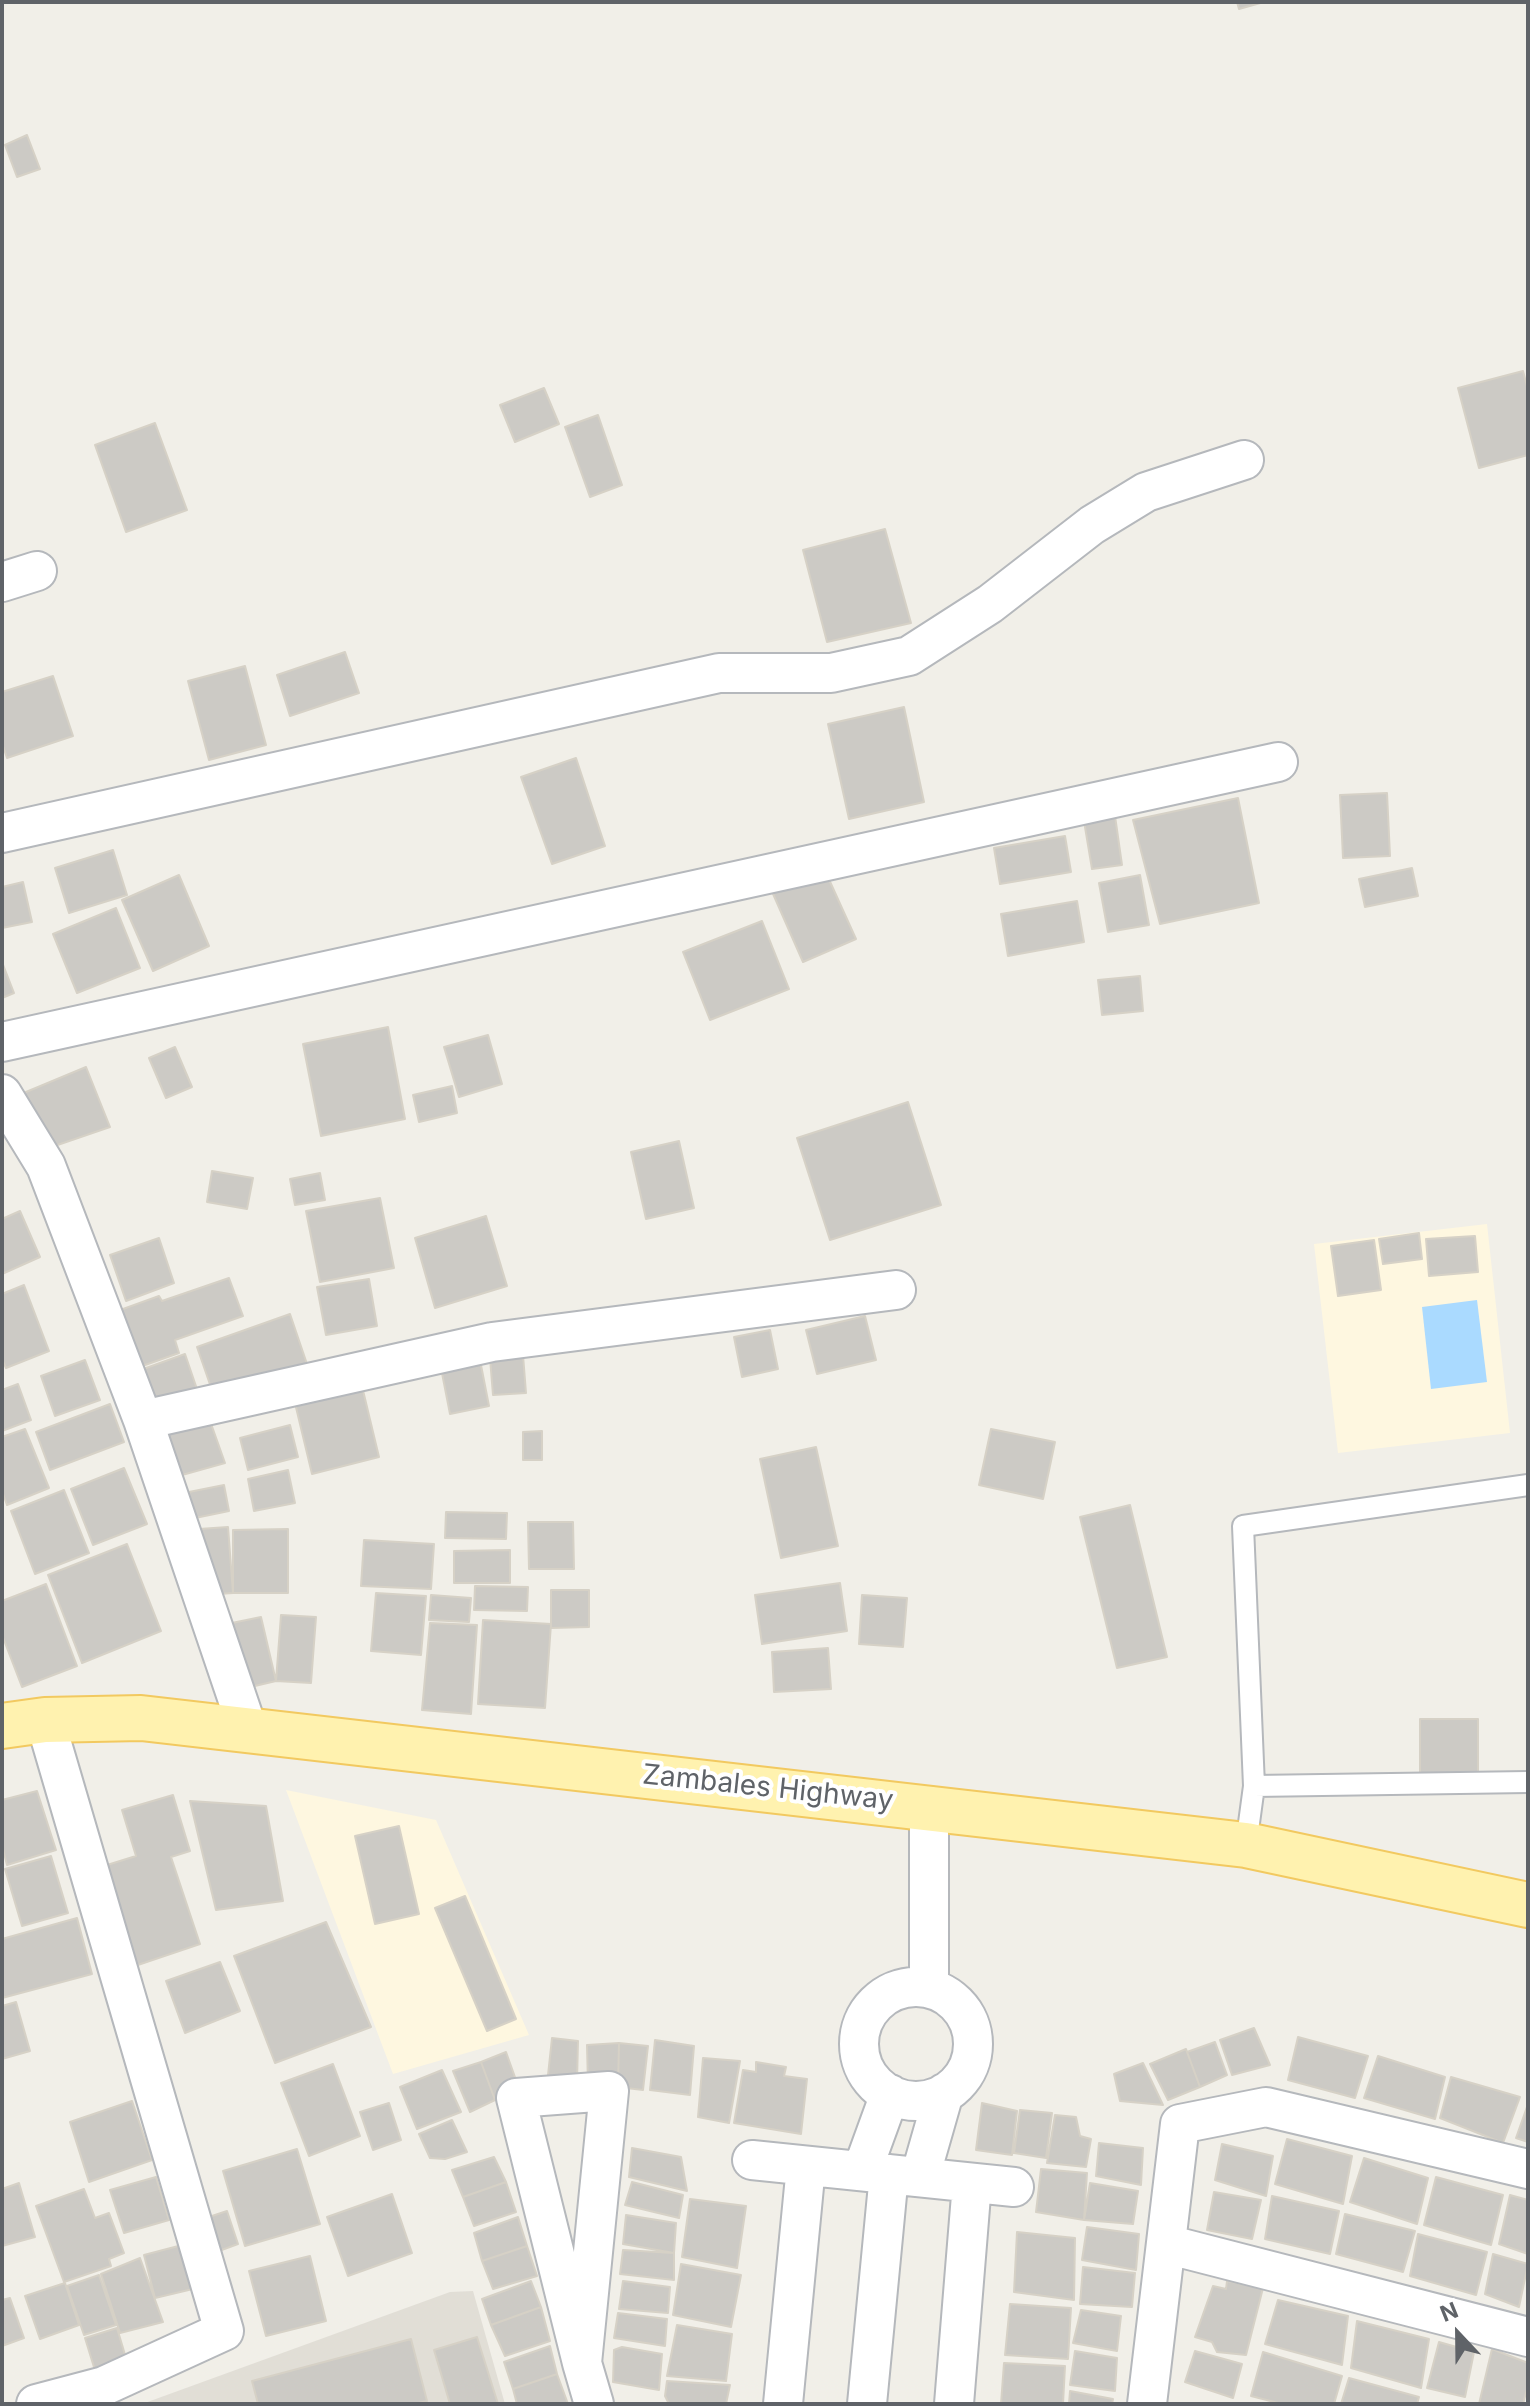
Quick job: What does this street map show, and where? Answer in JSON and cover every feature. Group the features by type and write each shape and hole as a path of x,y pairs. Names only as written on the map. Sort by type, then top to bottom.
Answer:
{"main road":[{"name":"Zambales Highway","path":"2,1726 45,1720 141,1718 929,1806 1246,1845 1528,1905"}],"street":[{"path":"2,833 719,673 831,673 909,656 990,604 1092,525 1146,492 1244,460"},
{"path":"2,1042 1278,762"},
{"path":"2,1094 46,1166 143,1420 248,1730"},
{"path":"143,1420 492,1342 896,1290"},
{"path":"36,2404 107,2395 224,2331 45,1720"},
{"path":"929,1806 929,1988"},
{"path":"929,1988 956,2003 968,2018 973,2037 972,2056 965,2074 952,2089 944,2093 916,2101 879,2088 867,2074 860,2057 859,2039 863,2022 873,2007 886,1996 903,1989 929,1988"},
{"path":"582,2363 609,2091 516,2098 582,2363 594,2404"},
{"path":"890,2174 944,2093"},
{"path":"867,2404 890,2174 890,2094"},
{"path":"1147,2404 1180,2124 1266,2107 1528,2169"},
{"path":"752,2160 1014,2187"},
{"path":"783,2404 806,2166"},
{"path":"954,2404 972,2183"},
{"path":"1166,2244 1528,2337"}],"lane":[{"path":"1246,1845 1254,1786 1243,1526 1528,1485"},
{"path":"1254,1786 1528,1782"}],"shaded area":[{"path":"1487,1224 1510,1433 1338,1453 1314,1244"},
{"path":"286,1790 436,1820 529,2035 393,2074"},
{"path":"473,2291 505,2404 142,2404 450,2292"}],"water":[{"path":"1477,1300 1487,1382 1431,1389 1422,1307"}],"building":[{"path":"1237,2 1264,2 1239,9"},
{"path":"27,135 40,169 17,177 5,145"},
{"path":"1523,371 1528,390 1528,455 1479,468 1458,388"},
{"path":"544,388 559,424 515,442 500,405"},
{"path":"598,415 622,485 590,497 565,427"},
{"path":"155,423 187,510 126,532 95,445"},
{"path":"885,529 911,623 827,642 803,550"},
{"path":"345,652 359,693 290,716 277,675"},
{"path":"245,666 266,745 209,760 188,681"},
{"path":"53,676 73,736 7,758 2,743 2,692"},
{"path":"904,707 924,802 849,819 828,724"},
{"path":"576,758 605,846 552,864 521,777"},
{"path":"1387,793 1390,856 1343,858 1340,795"},
{"path":"1238,798 1259,903 1160,924 1133,820"},
{"path":"1115,816 1122,865 1092,869 1084,821"},
{"path":"1065,836 1071,872 1000,884 994,848"},
{"path":"113,850 127,895 69,913 55,868"},
{"path":"822,864 856,939 803,962 770,887"},
{"path":"1412,868 1418,896 1365,907 1359,879"},
{"path":"179,875 209,946 153,971 122,900"},
{"path":"1140,875 1149,925 1108,932 1099,883"},
{"path":"23,882 32,922 2,928 2,887"},
{"path":"1077,901 1084,942 1008,956 1001,914"},
{"path":"116,908 140,968 77,993 53,934"},
{"path":"762,921 789,989 710,1020 683,952"},
{"path":"2,962 14,993 2,998"},
{"path":"1140,976 1143,1011 1102,1015 1098,980"},
{"path":"388,1027 405,1119 321,1136 303,1044"},
{"path":"488,1035 502,1084 459,1097 444,1047"},
{"path":"175,1047 192,1087 166,1098 149,1058"},
{"path":"86,1067 110,1127 40,1151 14,1097"},
{"path":"452,1086 457,1113 419,1122 413,1095"},
{"path":"908,1102 941,1205 830,1240 797,1138"},
{"path":"679,1141 694,1208 646,1219 631,1152"},
{"path":"212,1171 253,1178 247,1209 207,1202"},
{"path":"320,1173 325,1200 295,1205 290,1179"},
{"path":"380,1198 394,1268 320,1282 306,1211"},
{"path":"20,1211 40,1257 2,1274 2,1219"},
{"path":"486,1216 507,1286 435,1308 415,1238"},
{"path":"1419,1233 1422,1259 1383,1264 1379,1239"},
{"path":"1475,1236 1478,1272 1429,1276 1426,1239"},
{"path":"159,1238 174,1283 126,1301 110,1255"},
{"path":"1374,1240 1381,1290 1338,1296 1331,1246"},
{"path":"229,1278 243,1316 175,1340 179,1353 131,1370 112,1313 159,1296 162,1301"},
{"path":"369,1279 377,1326 326,1335 317,1287"},
{"path":"24,1285 49,1351 6,1368 2,1359 2,1294"},
{"path":"290,1314 307,1364 214,1396 197,1347"},
{"path":"865,1316 876,1360 817,1374 806,1330"},
{"path":"770,1330 778,1369 742,1377 734,1337"},
{"path":"185,1354 199,1395 149,1413 135,1372"},
{"path":"523,1355 526,1393 493,1395 490,1358"},
{"path":"85,1360 100,1400 55,1416 41,1376"},
{"path":"480,1360 489,1406 450,1414 441,1368"},
{"path":"361,1382 379,1457 312,1474 294,1399"},
{"path":"18,1384 31,1420 2,1431 2,1390"},
{"path":"110,1404 124,1442 50,1470 36,1432"},
{"path":"209,1418 225,1463 175,1477 159,1431"},
{"path":"290,1425 298,1457 248,1470 240,1438"},
{"path":"25,1429 49,1488 7,1505 2,1491 2,1437"},
{"path":"991,1429 1055,1442 1043,1499 979,1485"},
{"path":"542,1431 542,1460 523,1460 523,1432"},
{"path":"816,1447 838,1546 781,1558 760,1459"},
{"path":"124,1468 147,1524 93,1545 71,1489"},
{"path":"288,1470 295,1503 254,1511 248,1479"},
{"path":"224,1485 229,1511 195,1518 189,1492"},
{"path":"64,1490 89,1553 35,1574 11,1511"},
{"path":"1130,1505 1167,1657 1117,1668 1080,1517"},
{"path":"446,1512 507,1513 506,1539 445,1538"},
{"path":"528,1522 573,1522 574,1569 529,1569"},
{"path":"228,1527 233,1593 203,1595 199,1529"},
{"path":"288,1529 288,1593 233,1593 233,1530"},
{"path":"364,1540 434,1544 431,1589 361,1586"},
{"path":"127,1544 161,1631 82,1663 48,1575"},
{"path":"510,1550 510,1583 454,1583 454,1551"},
{"path":"840,1583 847,1631 762,1644 755,1595"},
{"path":"46,1584 77,1666 22,1687 2,1635 2,1601"},
{"path":"475,1586 528,1587 527,1611 474,1610"},
{"path":"551,1590 589,1590 589,1627 551,1628"},
{"path":"376,1593 426,1596 421,1655 371,1651"},
{"path":"431,1595 471,1598 469,1622 429,1620"},
{"path":"862,1595 907,1598 903,1647 859,1644"},
{"path":"281,1615 316,1617 311,1683 276,1681"},
{"path":"261,1617 276,1681 242,1689 227,1624"},
{"path":"483,1620 551,1624 545,1708 478,1704"},
{"path":"430,1623 477,1625 471,1714 422,1710"},
{"path":"828,1648 831,1689 774,1692 772,1652"},
{"path":"1420,1719 1478,1719 1478,1782 1420,1783"},
{"path":"37,1791 56,1850 7,1865 2,1845 2,1800"},
{"path":"173,1795 190,1851 171,1857 200,1944 123,1970 91,1870 136,1856 122,1810"},
{"path":"190,1801 266,1806 283,1901 216,1910"},
{"path":"399,1826 419,1914 375,1924 355,1836"},
{"path":"51,1856 68,1913 22,1926 5,1869"},
{"path":"465,1896 516,2019 487,2031 435,1908"},
{"path":"77,1918 92,1974 2,1998 2,1939"},
{"path":"326,1922 371,2027 275,2063 234,1956"},
{"path":"220,1962 240,2011 185,2033 166,1981"},
{"path":"16,2002 30,2051 2,2059 2,2006"},
{"path":"1254,2028 1270,2065 1232,2075 1220,2040"},
{"path":"1298,2037 1368,2056 1355,2098 1288,2080"},
{"path":"552,2038 578,2041 577,2082 548,2075"},
{"path":"655,2040 694,2046 690,2095 650,2090"},
{"path":"1215,2042 1227,2075 1200,2087 1187,2052"},
{"path":"619,2043 648,2046 643,2090 618,2087"},
{"path":"619,2043 618,2087 588,2085 587,2045"},
{"path":"1186,2049 1200,2087 1168,2100 1150,2064"},
{"path":"506,2052 521,2094 495,2100 481,2062"},
{"path":"1378,2056 1445,2077 1435,2119 1364,2098"},
{"path":"703,2058 740,2061 729,2123 698,2117"},
{"path":"481,2062 495,2100 470,2112 453,2071"},
{"path":"756,2062 786,2067 784,2076 807,2079 801,2134 734,2123 743,2070 756,2072"},
{"path":"1143,2063 1163,2105 1120,2101 1114,2074"},
{"path":"333,2064 360,2136 309,2156 281,2083"},
{"path":"442,2070 461,2112 417,2129 400,2087"},
{"path":"1451,2077 1520,2097 1503,2143 1440,2118"},
{"path":"132,2101 152,2160 89,2182 70,2122"},
{"path":"389,2103 401,2140 373,2150 360,2112"},
{"path":"982,2103 1017,2111 1012,2155 976,2150"},
{"path":"1528,2104 1528,2142 1516,2138"},
{"path":"1020,2110 1052,2113 1046,2158 1014,2153"},
{"path":"1055,2115 1076,2117 1080,2136 1091,2139 1086,2167 1047,2163"},
{"path":"452,2120 467,2152 445,2159 430,2158 419,2134"},
{"path":"1287,2139 1352,2156 1343,2204 1275,2184"},
{"path":"1099,2143 1143,2148 1141,2185 1096,2176"},
{"path":"1222,2144 1273,2156 1266,2196 1215,2180"},
{"path":"632,2148 681,2157 687,2191 629,2177"},
{"path":"297,2149 320,2224 245,2246 223,2171"},
{"path":"494,2157 506,2182 463,2197 452,2170"},
{"path":"1364,2158 1428,2178 1417,2224 1350,2202"},
{"path":"1041,2169 1087,2173 1084,2220 1036,2212"},
{"path":"156,2177 169,2220 124,2233 110,2190"},
{"path":"1436,2177 1503,2195 1491,2245 1424,2225"},
{"path":"506,2182 516,2212 474,2226 463,2197"},
{"path":"632,2182 683,2195 679,2218 625,2205"},
{"path":"19,2183 35,2237 2,2246 2,2189"},
{"path":"1090,2183 1138,2191 1133,2224 1084,2220"},
{"path":"84,2189 95,2218 109,2213 124,2253 109,2259 111,2266 64,2282 36,2206"},
{"path":"1214,2192 1261,2200 1252,2239 1207,2230"},
{"path":"392,2194 412,2253 348,2276 327,2217"},
{"path":"1510,2195 1528,2200 1528,2254 1499,2244"},
{"path":"1272,2196 1339,2211 1330,2254 1265,2239"},
{"path":"690,2199 746,2206 737,2268 682,2257"},
{"path":"227,2211 238,2244 208,2255 197,2221"},
{"path":"1345,2214 1415,2231 1403,2272 1336,2254"},
{"path":"626,2215 676,2223 674,2253 623,2244"},
{"path":"518,2217 527,2246 482,2261 474,2233"},
{"path":"1087,2227 1139,2234 1136,2270 1082,2260"},
{"path":"1017,2232 1075,2238 1074,2300 1014,2292"},
{"path":"1418,2234 1487,2252 1476,2295 1410,2276"},
{"path":"186,2244 197,2288 155,2298 144,2255"},
{"path":"527,2246 537,2276 493,2289 482,2261"},
{"path":"623,2250 674,2253 674,2280 620,2274"},
{"path":"1493,2254 1528,2264 1519,2307 1485,2294"},
{"path":"310,2256 326,2321 266,2336 249,2271"},
{"path":"140,2258 163,2322 120,2333 101,2274"},
{"path":"681,2264 741,2275 731,2327 673,2315"},
{"path":"1083,2267 1135,2273 1132,2307 1080,2304"},
{"path":"99,2275 116,2325 84,2335 67,2286"},
{"path":"531,2281 541,2307 491,2325 482,2299"},
{"path":"623,2281 670,2287 668,2313 619,2309"},
{"path":"1227,2281 1263,2288 1246,2355 1217,2352 1212,2342 1195,2337 1213,2286 1226,2289"},
{"path":"65,2283 79,2325 40,2339 25,2296"},
{"path":"10,2298 24,2338 2,2346 2,2300"},
{"path":"1278,2300 1348,2316 1342,2365 1265,2344"},
{"path":"1010,2304 1071,2308 1068,2359 1005,2355"},
{"path":"541,2307 550,2341 505,2356 491,2325"},
{"path":"1081,2310 1121,2316 1117,2351 1073,2343"},
{"path":"618,2313 667,2319 665,2346 614,2338"},
{"path":"1357,2321 1429,2339 1421,2388 1351,2368"},
{"path":"677,2325 732,2334 726,2381 667,2376"},
{"path":"117,2328 129,2368 97,2377 85,2338"},
{"path":"477,2337 498,2404 450,2404 434,2350"},
{"path":"411,2339 427,2401 414,2404 258,2404 252,2381"},
{"path":"1439,2342 1474,2352 1465,2397 1427,2388"},
{"path":"550,2346 557,2374 513,2389 504,2362"},
{"path":"622,2347 662,2354 659,2390 613,2382 614,2350"},
{"path":"1492,2349 1528,2363 1528,2385 1523,2404 1479,2404"},
{"path":"1075,2351 1117,2358 1115,2391 1070,2385"},
{"path":"1195,2351 1242,2364 1233,2398 1185,2382"},
{"path":"1263,2352 1342,2376 1334,2404 1282,2404 1251,2396"},
{"path":"1004,2363 1065,2366 1063,2404 1001,2404"},
{"path":"557,2374 568,2404 517,2404 513,2389"},
{"path":"1349,2378 1419,2397 1417,2404 1341,2404"},
{"path":"667,2381 730,2385 726,2404 669,2404 665,2396"},
{"path":"1070,2391 1113,2399 1112,2404 1069,2404"}]}
